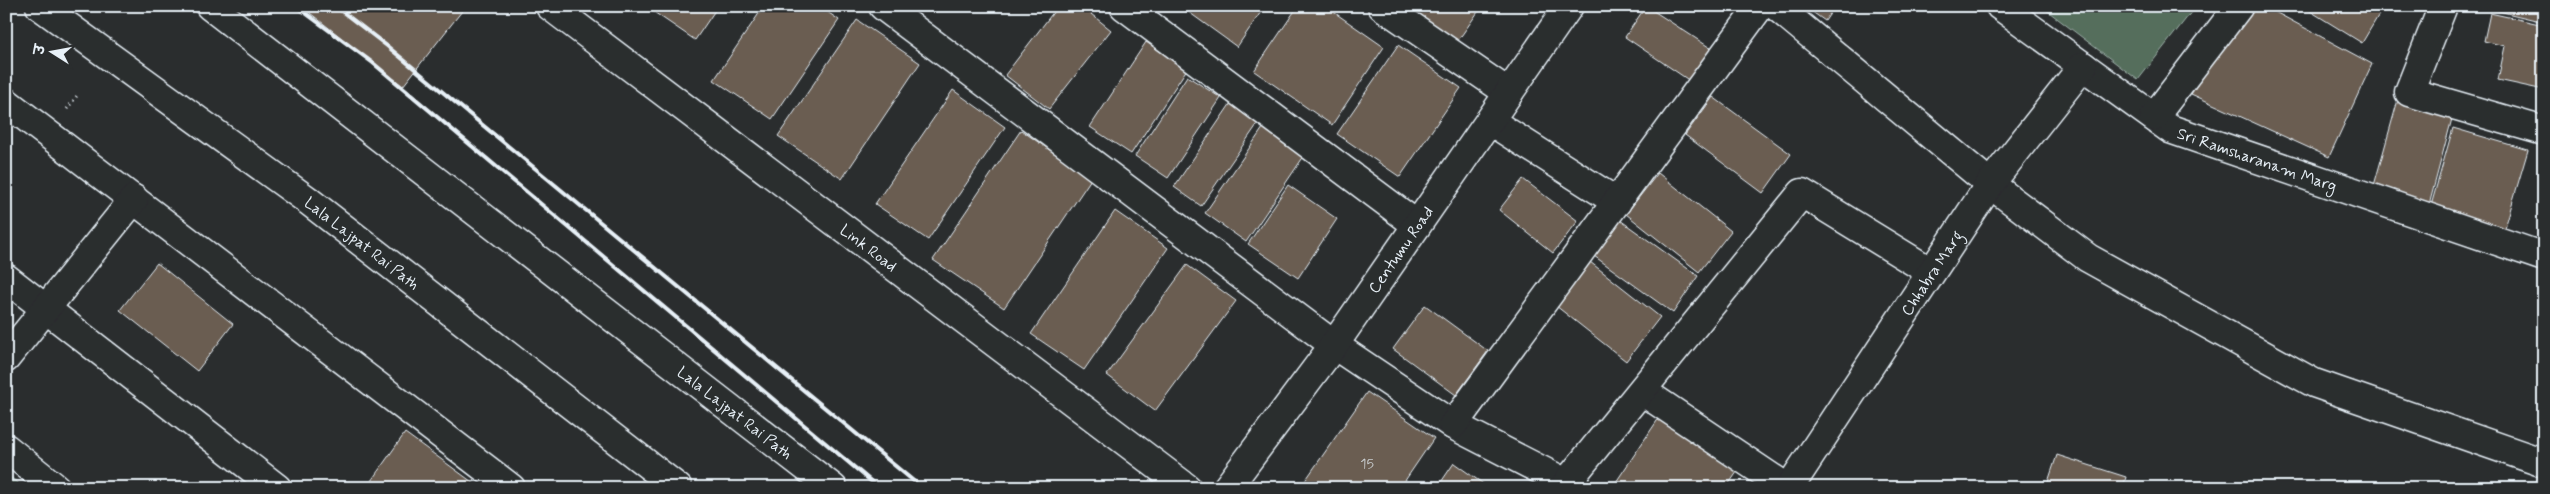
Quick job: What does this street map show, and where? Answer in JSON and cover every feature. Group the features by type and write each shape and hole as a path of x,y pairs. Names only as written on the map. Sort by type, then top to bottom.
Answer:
{"street":[{"name":"Lala Lajpat Rai Path","path":"40,6 306,199 678,488"},
{"name":"Lala Lajpat Rai Path","path":"210,6 833,488"},
{"name":"Link Road","path":"550,6 1187,488"},
{"path":"883,6 1334,345 1453,425 1572,485 1642,390 1802,193 1931,272"},
{"path":"1124,6 1417,225"},
{"path":"1382,6 1509,93"},
{"name":"Centumu Road","path":"1227,488 1334,345 1569,6"},
{"path":"1453,425 1760,6"},
{"path":"1776,6 1990,184 2088,258 2314,383 2544,464"},
{"name":"Sri Ramsharanam Marg","path":"2000,6 2170,129 2544,256"},
{"path":"2154,117 2239,6"},
{"path":"2443,6 2409,92 2544,131"},
{"name":"Chhabra Marg","path":"1788,488 1990,184 2083,66"},
{"path":"6,102 511,488"},
{"path":"1490,121 1617,202"},
{"path":"6,358 134,199"},
{"path":"6,278 277,488"},
{"path":"1642,390 1788,488"},
{"path":"6,448 56,488"}],"path":[{"path":"62,115 79,93"}],"green space":[{"path":"2041,6 2196,6 2138,80"},
{"path":"6,474 25,488 6,488"}],"building":[{"path":"301,6 456,6 462,11 403,86"},
{"path":"645,6 718,6 695,40"},
{"path":"764,6 819,6 839,20 772,119 714,80"},
{"path":"1058,6 1081,6 1111,30 1049,109 1005,75"},
{"path":"1184,6 1265,6 1237,47 1183,8"},
{"path":"1298,6 1325,6 1384,47 1332,125 1254,71"},
{"path":"1404,6 1476,6 1480,9 1457,42"},
{"path":"1646,6 1715,51 1693,83 1625,37"},
{"path":"1804,6 1835,6 1825,21"},
{"path":"2251,6 2264,6 2372,64 2329,157 2191,94"},
{"path":"2302,6 2384,6 2362,43"},
{"path":"2491,6 2544,6 2544,22 2490,9"},
{"path":"2490,13 2544,25 2544,90 2498,80 2505,46 2484,41"},
{"path":"857,20 920,63 842,179 778,136"},
{"path":"1146,42 1187,69 1131,154 1090,127"},
{"path":"1398,45 1461,88 1400,177 1337,134"},
{"path":"1187,76 1221,98 1168,178 1135,156"},
{"path":"953,90 1005,127 928,240 875,204"},
{"path":"2399,96 2454,111 2429,205 2373,189"},
{"path":"1713,97 1791,154 1763,193 1685,135"},
{"path":"1233,100 1261,119 1201,206 1174,187"},
{"path":"1263,128 1304,156 1246,242 1205,213"},
{"path":"2453,128 2528,150 2504,231 2430,209"},
{"path":"1021,130 1091,179 1004,308 933,260"},
{"path":"1658,173 1731,231 1699,272 1626,214"},
{"path":"1523,179 1578,221 1553,253 1499,210"},
{"path":"1288,185 1337,219 1298,278 1248,244"},
{"path":"1115,211 1168,248 1084,370 1031,334"},
{"path":"1620,220 1698,276 1673,313 1594,256"},
{"path":"1585,258 1660,317 1626,361 1551,302"},
{"path":"157,263 233,324 197,371 120,310"},
{"path":"1187,265 1236,301 1155,411 1107,375"},
{"path":"1425,305 1488,351 1456,395 1393,349"},
{"path":"1367,392 1434,438 1400,488 1300,488"},
{"path":"1665,409 1744,462 1726,488 1612,488"},
{"path":"405,433 479,487 379,488 371,481"},
{"path":"2057,455 2126,477 2123,488 2046,488"},
{"path":"1454,463 1489,488 1437,488"}],"railway":[{"path":"296,6 373,63 879,488"},
{"path":"335,6 387,46 922,488"}]}
